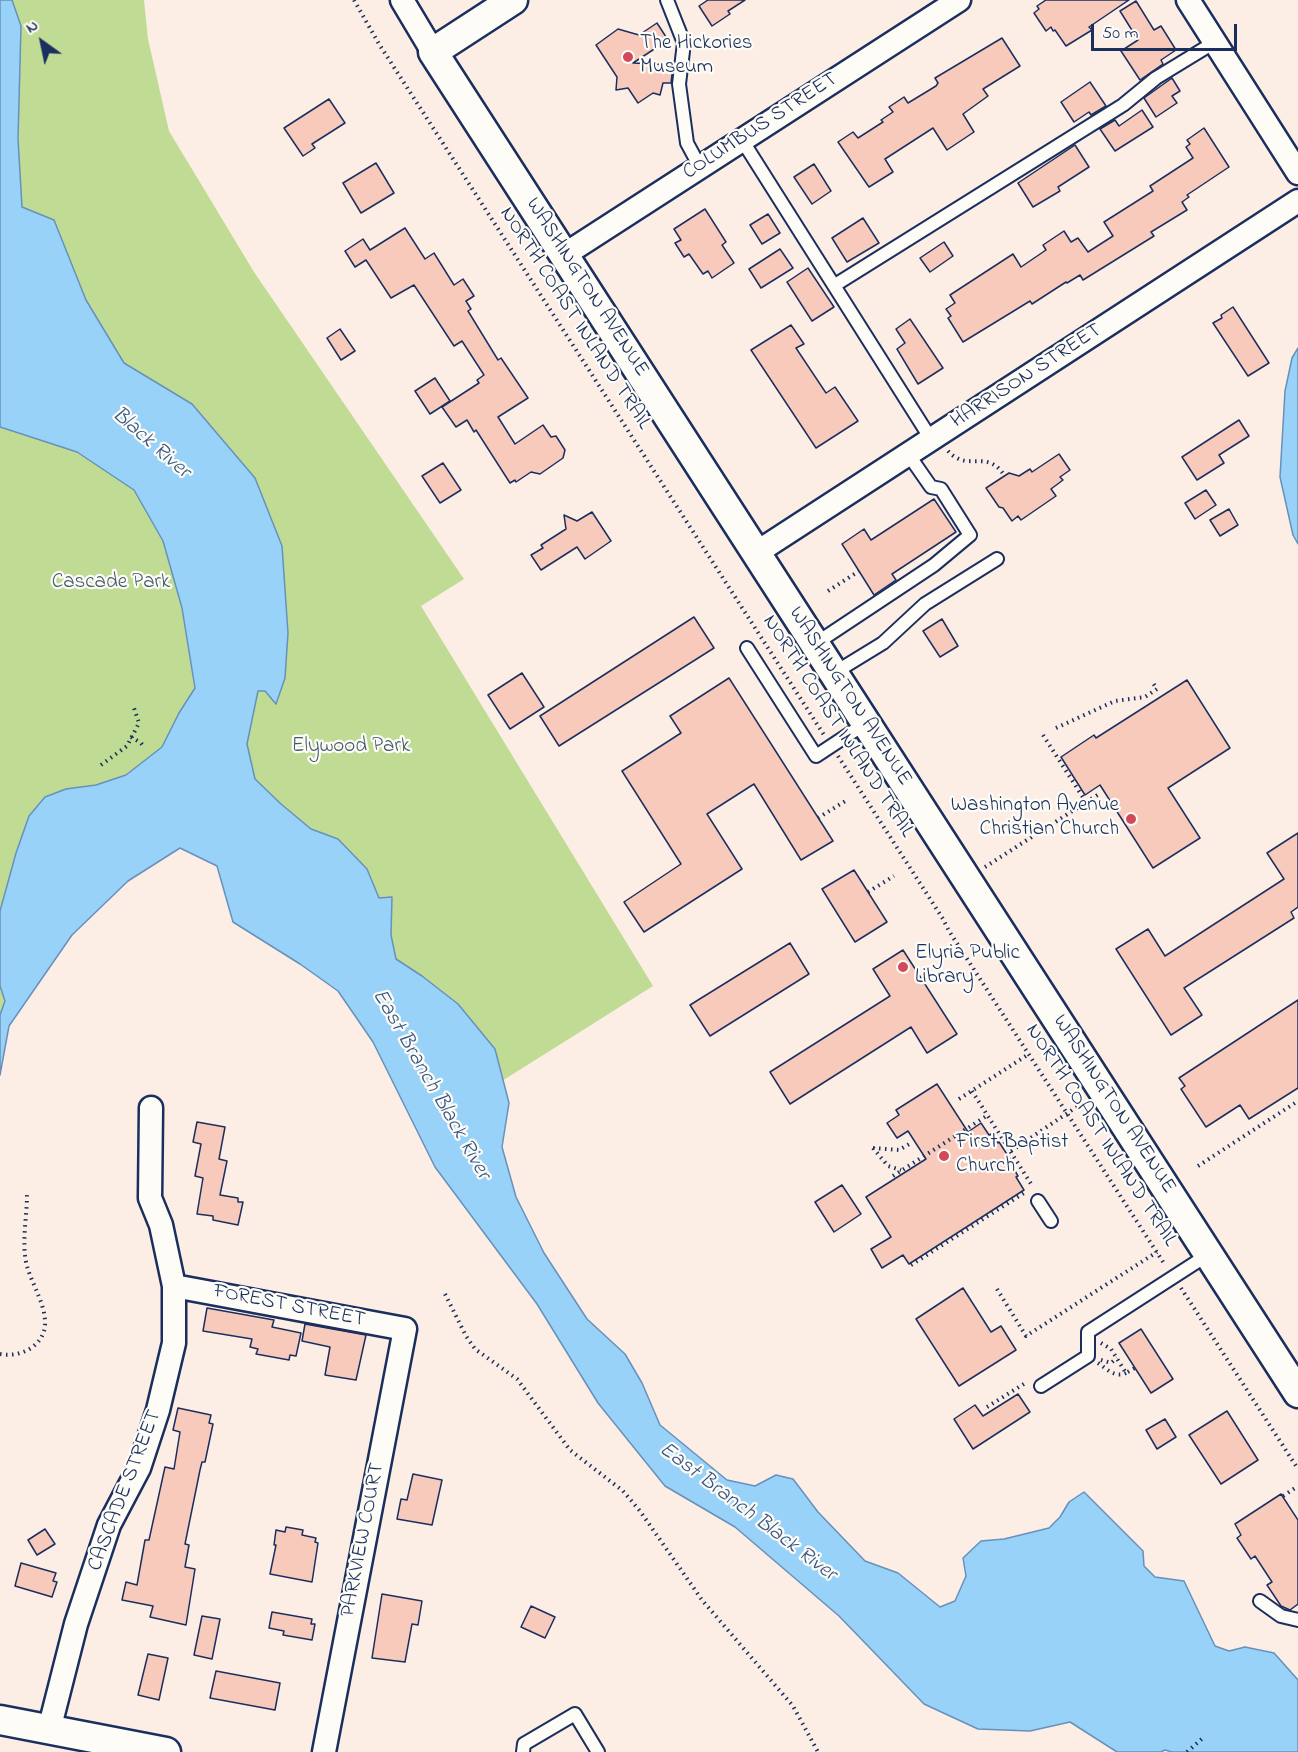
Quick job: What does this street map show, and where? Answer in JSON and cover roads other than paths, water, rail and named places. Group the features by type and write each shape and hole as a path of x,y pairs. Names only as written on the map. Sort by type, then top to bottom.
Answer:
{"street":[{"name":"WASHINGTON AVENUE","path":"402,0 433,52 1298,1393"},
{"path":"433,52 513,0"},
{"name":"COLUMBUS STREET","path":"564,255 959,0"},
{"path":"1188,0 1298,172"},
{"name":"HARRISON STREET","path":"756,553 908,454 939,443 1298,201"},
{"name":"CASCADE STREET","path":"46,1741 76,1624 109,1525 139,1468 158,1410 174,1343 174,1286 161,1226 150,1198 151,1107"},
{"name":"FOREST STREET","path":"174,1286 405,1329"},
{"name":"PARKVIEW COURT","path":"324,1752 405,1329"},
{"path":"0,1720 46,1741 166,1752"}],"lane":[{"path":"667,0 684,43 679,84 687,143 699,167"},
{"path":"835,285 1123,105 1156,78 1215,42"},
{"path":"742,140 939,443"},
{"path":"815,644 934,565 970,536 941,489 931,487 908,454"},
{"path":"834,674 883,643 925,604 997,559"},
{"path":"747,648 816,756 866,723"},
{"path":"1038,1201 1051,1221"},
{"path":"1041,1386 1088,1356 1088,1332 1209,1254"},
{"path":"1260,1602 1281,1616 1298,1620"},
{"path":"523,1752 524,1744 575,1714 598,1752"}],"water":[{"path":"0,0 12,0 21,26 18,139 22,207 54,220 86,300 124,363 192,404 255,478 282,546 288,633 285,678 276,704 265,691 258,691 247,744 255,779 311,829 338,839 367,869 379,898 392,897 391,935 396,959 458,1004 495,1049 509,1103 502,1147 516,1197 544,1253 587,1319 625,1354 642,1383 660,1425 727,1480 755,1486 776,1475 793,1479 818,1512 865,1561 898,1573 940,1607 955,1601 966,1576 963,1558 981,1541 1004,1539 1049,1528 1060,1517 1069,1502 1084,1492 1143,1551 1144,1566 1155,1577 1184,1581 1215,1646 1229,1651 1245,1647 1274,1653 1298,1680 1298,1752 1172,1752 1165,1750 1161,1752 1117,1752 1070,1722 1030,1731 978,1729 924,1704 839,1616 735,1527 665,1486 598,1403 537,1304 435,1167 373,1042 338,991 233,922 217,866 180,848 128,881 72,935 9,1026 0,1075 0,1015 5,1001 0,986 0,911 29,816 45,797 66,789 96,785 126,775 162,747 195,688 182,608 163,541 134,490 77,452 0,427"},
{"path":"1298,348 1298,544 1293,535 1280,477 1285,391 1292,358"}],"place":[{"name":"The Hickories Museum","path":"628,57"},
{"name":"Washington Avenue Christian Church","path":"1131,819"},
{"name":"Elyria Public Library","path":"903,967"},
{"name":"First Baptist Church","path":"944,1156"}],"water label":[{"name":"Black River","path":"150,444"},
{"name":"East Branch Black River","path":"430,1085"},
{"name":"East Branch Black River","path":"747,1513"}],"park label":[{"name":"Cascade Park","path":"111,584"},
{"name":"Elywood Park","path":"351,748"}]}
